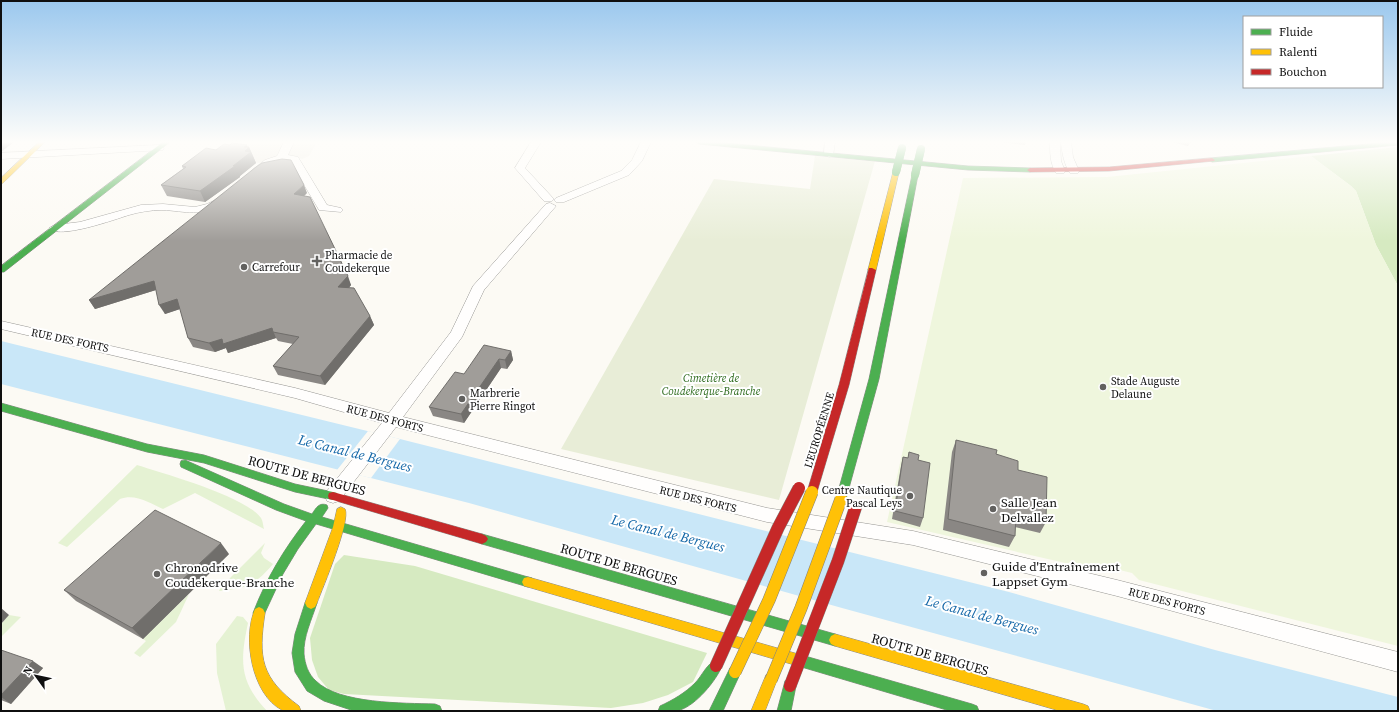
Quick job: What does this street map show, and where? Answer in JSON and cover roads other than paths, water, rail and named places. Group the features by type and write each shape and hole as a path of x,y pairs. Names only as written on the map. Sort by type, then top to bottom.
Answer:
{"main road":[{"path":"1,270 124,175"},
{"name":"L'EUROPÉENNE","path":"716,711 769,600 812,492 832,431 895,175"},
{"path":"758,711 801,608 841,499 865,418 915,175"},
{"path":"879,396 888,312"},
{"name":"ROUTE DE BERGUES","path":"1,407 147,448 204,459 295,488 333,496 1083,711"},
{"path":"665,711 681,704 696,693 708,680 716,666 778,528 832,431"},
{"name":"ROUTE DE BERGUES","path":"147,448 280,507 339,527 972,711"},
{"path":"294,711 283,704 271,692 256,666 254,639 259,613 279,564 291,546 333,496 338,501 341,508 339,527 311,603 301,637 298,656 300,673 309,688 327,701 344,705 435,711"},
{"path":"784,711 790,686 838,561 857,502"}],"street":[{"path":"248,178 252,175"},
{"path":"305,175 323,208 337,210"},
{"path":"527,175 552,202"},
{"path":"333,496 457,334 478,289 552,202 619,175"},
{"path":"55,228 79,227 153,207 194,211 212,205 230,192"},
{"name":"RUE DES FORTS","path":"1,324 287,391 388,426 462,440 767,515 913,538 1113,587 1398,662"}],"water":[{"name":"Le Canal de Bergues","path":"1,341 400,439 1009,592 1215,650 1398,697 1398,711 1217,711 842,608 469,503 1,384"}],"place":[{"name":"Pharmacie de Coudekerque","path":"317,261"},
{"name":"Carrefour","path":"244,267"},
{"name":"Stade Auguste Delaune","path":"1103,387"},
{"name":"Marbrerie Pierre Ringot","path":"462,399"},
{"name":"Centre Nautique Pascal Leys","path":"910,496"},
{"name":"Salle Jean Delvallez","path":"993,509"},
{"name":"Guide d'Entraînement Lappset Gym","path":"984,573"},
{"name":"Chronodrive Coudekerque-Branche","path":"157,574"}],"park label":[{"name":"Cimetière de Coudekerque-Branche","path":"711,384"}]}
